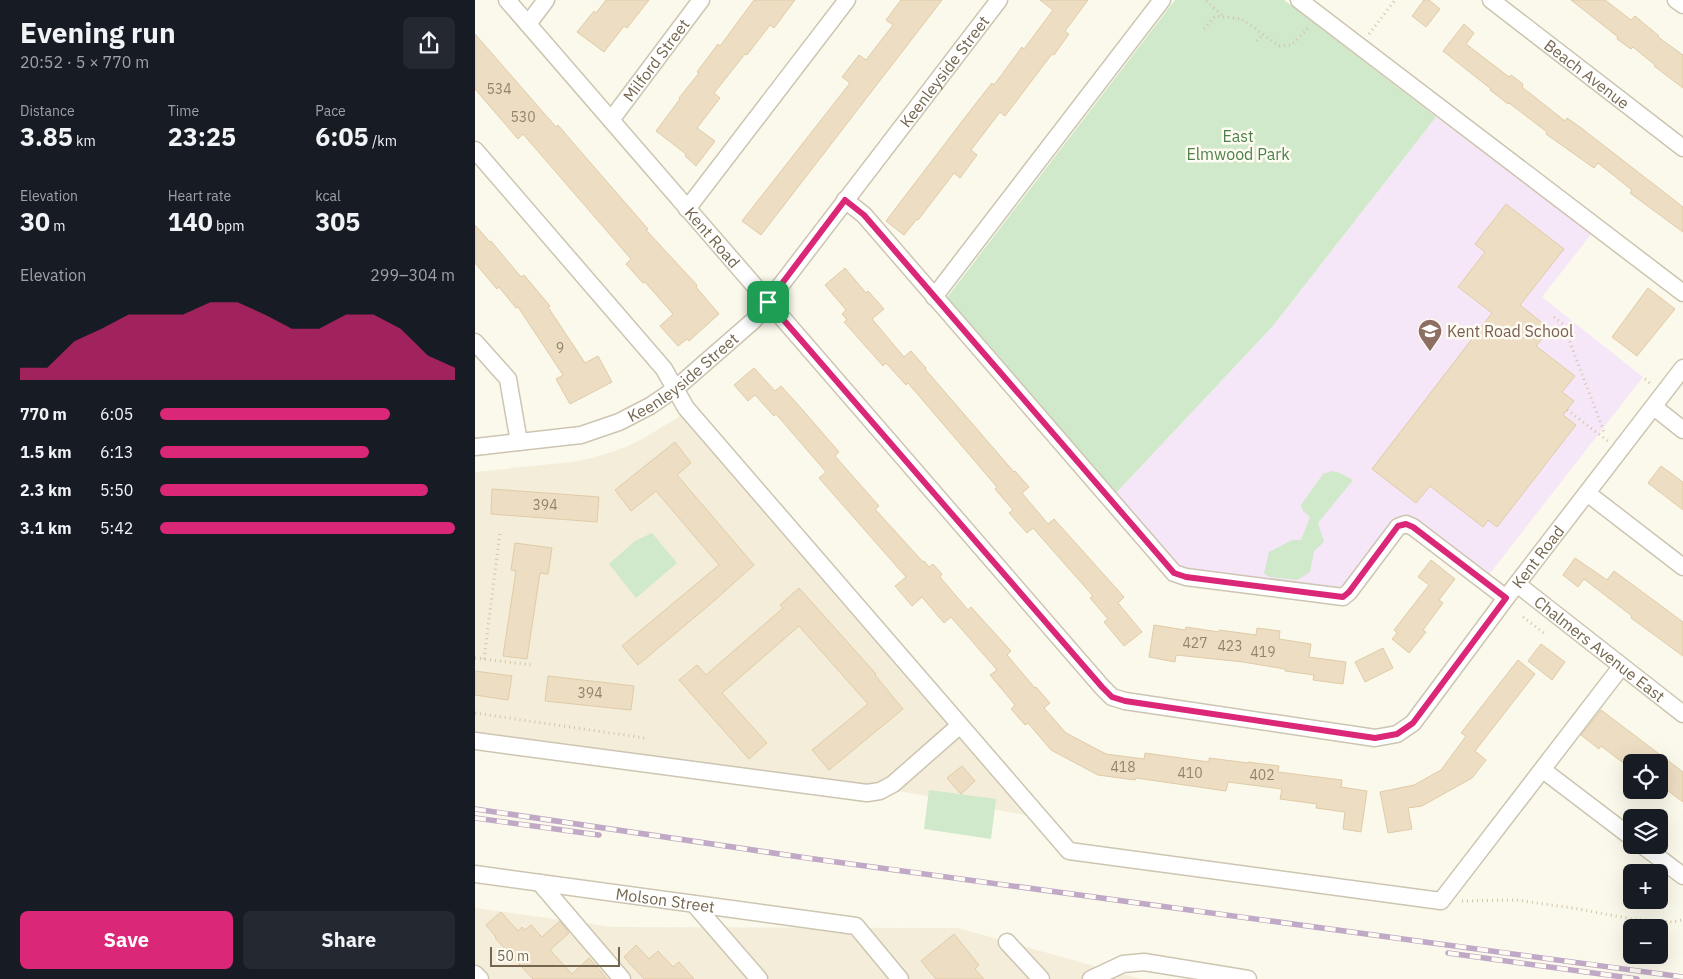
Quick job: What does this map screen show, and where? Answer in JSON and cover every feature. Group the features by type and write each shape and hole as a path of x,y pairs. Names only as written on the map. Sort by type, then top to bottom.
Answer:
{"street":[{"name":"Kent Road","path":"507,0 1112,697 1125,701 1375,738 1397,734 1413,723 1506,598 1683,368"},
{"path":"528,24 546,0"},
{"name":"Milford Street","path":"611,120 701,0"},
{"path":"687,209 847,0"},
{"name":"Keenleyside Street","path":"475,447 581,435 619,422 650,406 675,388 753,321 999,0"},
{"path":"934,297 1162,0"},
{"path":"1299,0 1683,293"},
{"name":"Beach Avenue","path":"1491,0 1683,148"},
{"path":"1676,0 1683,5"},
{"path":"475,150 664,368 686,408 1069,851 1441,901 1621,667"},
{"path":"845,200 864,215 1177,575 1343,597 1349,592 1398,526 1406,524 1413,527 1506,598"},
{"path":"475,342 507,379 519,442"},
{"path":"1654,407 1683,430"},
{"path":"1587,493 1683,567"},
{"name":"Chalmers Avenue East","path":"1517,584 1683,714"},
{"path":"475,740 853,793 867,793 880,791 893,784 959,726"},
{"path":"1543,770 1623,831"},
{"path":"1654,854 1683,876"},
{"name":"Molson Street","path":"475,874 856,926 900,979"},
{"path":"540,882 622,979"},
{"path":"694,904 759,979"},
{"path":"1007,942 1041,979"},
{"path":"1091,979 1123,964 1144,962 1248,979"},
{"path":"1167,966 1179,979"},
{"path":"475,974 480,979"}],"path":[{"path":"1359,46 1395,0"},
{"path":"1206,1 1224,17"},
{"path":"1204,30 1215,16 1242,19 1279,46 1293,45 1320,16"},
{"path":"1257,41 1263,34"},
{"path":"1554,317 1563,324 1605,432"},
{"path":"1567,410 1620,450"},
{"path":"484,659 500,532"},
{"path":"1523,617 1543,633"},
{"path":"475,658 532,665"},
{"path":"475,713 645,738"},
{"path":"1441,901 1515,900 1632,919 1672,922 1683,920"}],"shaded area":[{"name":"Kent Road School","path":"1436,117 1592,233 1542,297 1643,377 1488,576 1403,514 1340,590 1179,570 1115,494 1272,327"},
{"path":"682,415 1030,816 911,793 475,733 475,472 593,458 626,447"},
{"path":"475,908 612,927 958,928 1141,979 475,979"}],"green space":[{"name":"East Elmwood Park","path":"1175,0 1284,0 1436,117 1272,327 1115,494 945,300"},
{"path":"1332,471 1353,480 1318,523 1324,542 1314,551 1310,572 1297,580 1269,577 1264,573 1269,552 1292,540 1301,540 1310,517 1303,511 1301,505 1323,474"},
{"path":"652,533 677,563 636,598 609,564 635,541"},
{"path":"929,790 996,799 991,839 924,829"}],"building":[{"path":"606,0 649,0 627,28 624,26 604,52 577,32 594,11 596,13"},
{"path":"754,0 795,0 774,28 770,25 714,93 720,98 697,128 715,141 696,166 685,156 686,154 656,131 699,73 697,72 718,44 720,46"},
{"path":"901,0 942,0 761,235 742,221 850,83 842,77 859,55 866,60 893,25 886,20"},
{"path":"1040,0 1088,0 1065,31 1069,34 1054,55 1052,54 1005,116 1000,112 971,150 977,155 960,178 954,173 904,235 886,221 973,107 992,83 994,85 1022,47 1024,49 1053,10"},
{"path":"1424,0 1429,0 1440,9 1426,27 1412,16"},
{"path":"1571,0 1605,0 1631,20 1635,16 1658,37 1683,55 1683,88 1633,47 1631,49 1617,39 1618,37"},
{"path":"1464,24 1474,33 1466,44 1509,77 1511,75 1523,84 1522,87 1565,121 1567,118 1580,127 1683,207 1683,232 1630,193 1632,190 1598,163 1594,168 1546,134 1547,132 1490,90 1443,51"},
{"path":"475,34 556,127 558,125 648,229 646,230 697,285 696,287 719,314 689,341 687,339 678,346 660,326 673,314 645,282 643,283 626,264 631,259 523,134 518,139 475,89"},
{"path":"1506,204 1564,249 1520,305 1550,329 1536,346 1575,376 1562,392 1574,401 1563,415 1576,425 1497,527 1488,520 1483,527 1430,486 1416,503 1372,469 1492,313 1458,287 1485,252 1475,244"},
{"path":"475,225 521,277 524,275 550,306 548,307 585,363 598,356 612,382 570,404 556,379 563,375 518,307 516,308 499,287 497,289 475,263"},
{"path":"845,268 866,293 868,291 884,309 872,319 904,357 911,351 1029,487 1022,493 1048,524 1054,519 1124,597 1118,603 1142,632 1124,646 1104,622 1108,619 1090,598 1093,596 1033,528 1027,533 1009,513 1013,510 995,489 997,487 908,383 906,385 886,363 883,366 844,322 847,320 842,314 846,310 825,285"},
{"path":"1648,288 1675,309 1637,356 1612,337"},
{"path":"754,368 775,391 781,386 801,408 839,452 835,456 879,506 875,509 923,562 929,567 933,564 942,574 940,577 968,610 971,607 1011,651 1007,655 1050,703 1044,708 1066,733 1106,754 1144,759 1145,753 1209,762 1209,758 1248,762 1279,766 1278,772 1342,780 1341,787 1367,791 1361,832 1343,829 1345,812 1316,808 1317,804 1280,799 1282,789 1228,782 1226,791 1136,778 1135,780 1098,775 1051,750 1028,723 1025,725 1011,709 1015,705 990,675 997,670 951,617 944,623 922,597 912,606 895,586 906,577 819,478 826,472 776,414 774,416 755,395 748,401 734,385"},
{"path":"675,442 691,463 677,475 754,565 638,665 622,646 719,565 656,491 631,511 615,490"},
{"path":"1661,466 1683,482 1683,510 1648,483"},
{"path":"492,489 599,497 597,522 491,514"},
{"path":"515,543 552,548 548,574 540,573 527,659 503,656 516,571 511,570"},
{"path":"1575,558 1607,580 1614,571 1683,622 1683,656 1631,618 1632,616 1584,579 1578,587 1563,575"},
{"path":"1431,560 1455,579 1439,600 1443,603 1423,630 1426,632 1409,653 1392,639 1397,633 1394,630 1429,585 1418,577"},
{"path":"799,588 876,674 903,709 829,770 812,750 868,704 799,626 722,693 767,743 749,759 679,680 697,665 706,675 783,608 780,605"},
{"path":"1154,625 1185,630 1186,627 1256,635 1257,628 1280,631 1279,639 1311,644 1309,657 1346,662 1343,684 1313,680 1314,675 1243,662 1176,655 1175,662 1149,657"},
{"path":"1541,644 1565,662 1552,680 1528,661"},
{"path":"1383,648 1393,668 1365,682 1355,662"},
{"path":"1518,660 1535,674 1475,751 1486,760 1472,778 1422,806 1408,808 1412,829 1388,833 1380,792 1414,785 1441,770 1466,736 1461,733"},
{"path":"475,671 512,676 508,700 475,695"},
{"path":"548,676 634,686 631,710 545,701"},
{"path":"1601,710 1659,754 1623,754 1622,762 1601,746 1599,749 1581,735"},
{"path":"1668,761 1683,772 1683,802 1668,791"},
{"path":"962,766 975,781 961,794 947,778"},
{"path":"501,912 518,931 522,927 525,930 531,925 542,937 560,921 569,933 550,950 572,974 589,958 607,979 533,979 495,938 486,925"},
{"path":"954,934 979,965 975,969 984,979 936,979 921,961"},
{"path":"636,945 649,959 658,951 673,967 679,962 694,979 644,979 624,957"}],"railway":[{"path":"475,809 807,858 1683,977"},
{"path":"475,818 599,835"},
{"path":"1448,953 1637,979"}],"place":[{"name":"Kent Road School","path":"1430,352"}],"route":[{"path":"845,200 864,215 1177,575 1343,597 1349,592 1398,526 1406,524 1413,527 1506,598 1413,723 1397,734 1375,738 1125,701 1112,697 768,302 845,200"}]}
